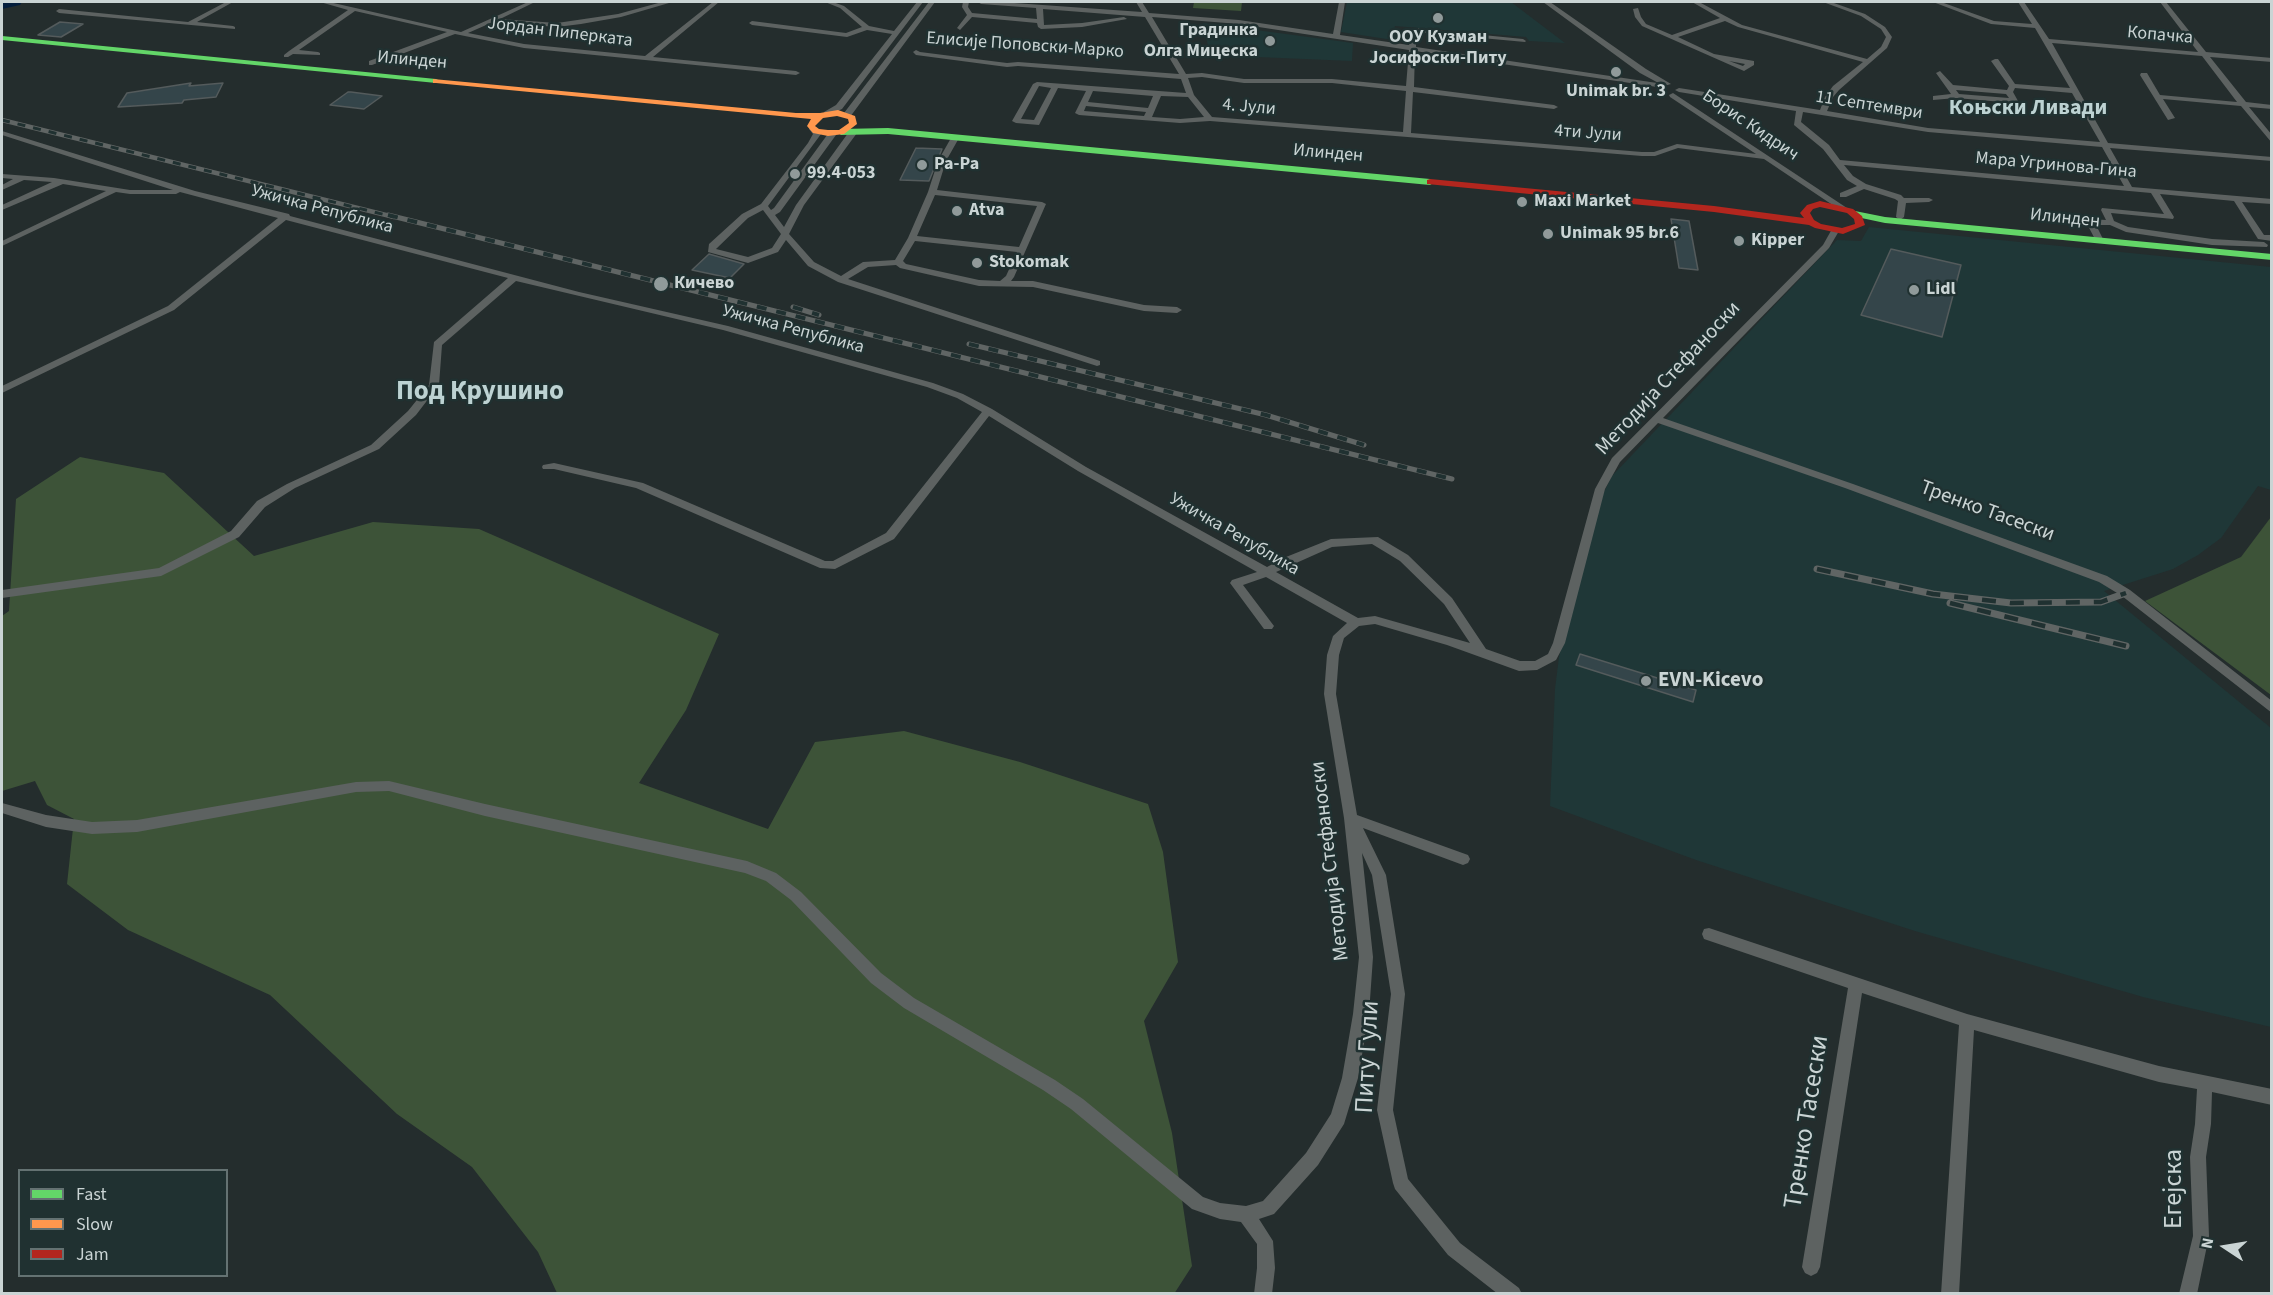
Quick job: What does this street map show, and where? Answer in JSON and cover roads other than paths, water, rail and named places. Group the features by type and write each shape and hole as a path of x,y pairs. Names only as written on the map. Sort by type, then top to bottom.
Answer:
{"main road":[{"name":"Илинден","path":"2,38 773,114 824,115 845,126 874,130 1714,209 1810,212 1828,204 1885,220 2271,257"},
{"name":"Илинден","path":"2,44 125,58 791,122 819,132 845,126 878,124 1810,212 1835,231 1851,230 1850,210"},
{"path":"813,129 811,124 824,115"},
{"name":"Илинден","path":"1850,210 1886,225 2271,265"}],"street":[{"path":"188,24 230,2"},
{"name":"Јордан Пиперката","path":"323,2 524,46 796,73"},
{"path":"372,63 457,33 532,2"},
{"path":"491,20 557,25 619,16 667,2"},
{"path":"646,58 716,2"},
{"path":"828,2 842,7 867,28 896,33"},
{"path":"824,115 840,107 920,2 932,2"},
{"path":"770,214 777,210 845,126 932,2"},
{"path":"966,2 965,7 970,15"},
{"path":"981,2 1019,3 1269,26 1656,88 1667,84"},
{"path":"1139,2 1146,16"},
{"path":"1336,36 1342,2"},
{"path":"1546,2 1676,92"},
{"path":"1695,2 1740,26 1868,61"},
{"path":"1822,114 1829,97 1836,88 1884,48 1888,37 1883,28 1863,15 1826,2"},
{"path":"1936,2 1993,22 2037,26"},
{"path":"2021,2 2046,41 2129,188"},
{"path":"2163,2 2271,141"},
{"path":"1039,6 1041,27 1059,27 1146,16"},
{"path":"318,54 288,54 354,9"},
{"path":"1636,9 1644,25 1734,65 1744,69 1751,63 1714,56"},
{"path":"59,11 234,27"},
{"path":"970,15 1040,21"},
{"path":"960,28 970,15"},
{"name":"4. Јули","path":"1146,16 1184,76 1190,95 1210,119 1407,136"},
{"path":"1672,37 1724,19"},
{"path":"752,23 847,35 856,34 867,28"},
{"path":"1264,35 1269,26"},
{"path":"1407,136 1413,30 1523,41"},
{"name":"Копачка","path":"2046,41 2271,60"},
{"name":"Елисије Поповски-Марко","path":"1184,76 1174,73 1021,60 1012,57 1003,59 916,52 1007,65 1173,77 1202,75 1244,81 1332,81 1554,107"},
{"path":"1936,98 1956,96 2014,101 2011,89 1995,61"},
{"path":"1626,82 1646,73"},
{"path":"1646,73 1663,94 1676,92"},
{"path":"1940,73 1956,96"},
{"path":"2144,75 2160,97 2171,118"},
{"path":"1056,86 1036,123 1016,121 1037,84 1190,95"},
{"path":"1951,87 2074,91"},
{"path":"1091,89 1079,113 1180,122 1210,119"},
{"path":"1109,116 1120,91"},
{"name":"11 Септември","path":"1676,92 1928,130 2271,159"},
{"name":"Борис Кидрич","path":"1676,92 1764,157 1850,210"},
{"path":"1137,105 1143,93"},
{"path":"1147,119 1158,94"},
{"path":"1701,112 1698,106 1716,97"},
{"path":"2160,97 2271,107"},
{"path":"1083,104 1137,105 1150,110"},
{"path":"1800,110 1797,123 1826,147 1850,178 1863,186 1898,197 1902,201 1929,200"},
{"path":"813,129 817,134 811,144 764,206 745,216 712,246 711,250 748,260 775,250 845,126"},
{"name":"Ужичка Република","path":"2,133 192,193 515,277 725,328 879,370 960,396 1082,469 1356,622"},
{"name":"4ти Јули","path":"1407,136 1642,154 1655,154 1677,146 1764,157"},
{"path":"898,262 912,238 932,192 942,161 955,138"},
{"name":"Мара Угринова-Гина","path":"1837,162 2271,202"},
{"path":"2,176 63,181 130,192 192,193"},
{"path":"2,189 24,177"},
{"path":"2,208 63,181"},
{"name":"Борис Кидрич","path":"1808,184 1810,212"},
{"path":"1850,210 1863,186"},
{"path":"2,244 116,189"},
{"path":"2111,223 2105,210 2170,217 2154,190"},
{"path":"932,192 1042,204 1010,277 1003,283"},
{"path":"2236,198 2271,257"},
{"path":"1900,217 1902,201"},
{"path":"764,206 811,264 841,280 1097,363"},
{"path":"2,390 171,308 286,216"},
{"path":"2100,241 2090,222 2111,223 2126,229 2212,242 2262,241 2271,238"},
{"name":"Методија Стефаноски","path":"1246,1214 1268,1208 1312,1159 1338,1118 1350,1078 1361,1014 1366,957 1351,818 1330,694 1333,655 1339,636 1356,622 1375,620 1401,626 1519,666 1537,665 1552,657 1559,643 1600,489 1616,460 1826,246 1835,231"},
{"path":"912,238 1022,250"},
{"path":"841,280 866,264 898,262 903,266 971,281 1033,284 1144,308 1177,310"},
{"path":"2,594 161,572 235,534 261,504 291,486 375,447 412,412 434,385 437,344 515,277"},
{"path":"547,467 554,466 639,485 824,565 835,564 890,536 988,411"},
{"name":"Тренко Тасески","path":"1654,419 1849,486 2103,579 2126,593 2271,708"},
{"path":"1268,626 1236,583 1266,573 1330,543 1374,540 1404,558 1448,601 1483,654"},
{"path":"2,808 46,821 92,828 137,826 314,793 356,787 389,786 485,810 747,867 771,877 796,896 876,978 909,1003 1068,1098 1198,1203 1220,1211 1246,1214 1265,1241 1266,1268 1263,1293"},
{"path":"1351,818 1463,859"},
{"name":"Питу Гули","path":"1351,818 1379,875 1398,994 1385,1110 1401,1183 1454,1248 1513,1293"},
{"path":"1709,934 1967,1021 2158,1074 2271,1096"},
{"name":"Тренко Тасески","path":"1811,1267 1856,985"},
{"path":"1950,1293 1967,1021"},
{"name":"Егејска","path":"2188,1293 2201,1236 2198,1157 2205,1083"}],"waterway":[{"path":"2,5 15,2"}],"railway":[{"path":"2,120 394,217"},
{"path":"388,215 1452,479"},
{"path":"793,307 819,315"},
{"path":"969,344 1266,415 1364,445"},
{"path":"1817,569 1933,594 2011,603 2101,602 2126,593"},
{"path":"1950,603 2126,646"}],"place":[{"name":"ООУ Кузман Јосифоски-Питу","path":"1438,18"},
{"name":"Градинка Олга Мицеска","path":"1270,41"},
{"name":"Unimak br. 3","path":"1616,72"},
{"name":"Ра-Ра","path":"922,165"},
{"name":"99.4-053","path":"795,174"},
{"name":"Maxi Market","path":"1522,202"},
{"name":"Atva","path":"957,211"},
{"name":"Unimak 95 br.6","path":"1548,234"},
{"name":"Kipper","path":"1739,241"},
{"name":"Stokomak","path":"977,263"},
{"name":"Кичево","path":"661,284"},
{"name":"Lidl","path":"1914,290"},
{"name":"EVN-Kicevo","path":"1646,681"}],"district":[{"name":"Коњски Ливади","path":"2028,109"},
{"name":"Под Крушино","path":"480,393"}]}
